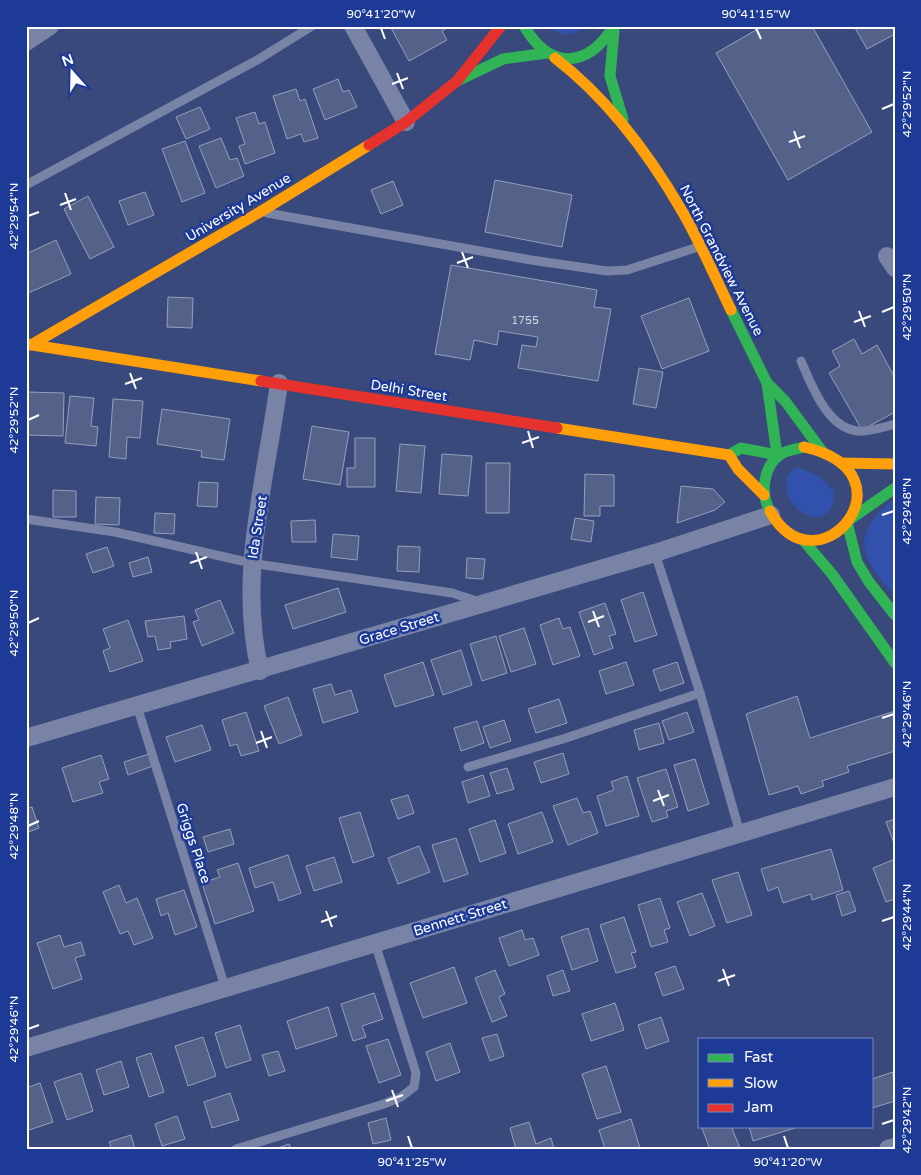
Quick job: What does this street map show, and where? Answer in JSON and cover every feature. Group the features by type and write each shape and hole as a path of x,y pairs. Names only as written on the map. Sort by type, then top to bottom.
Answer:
{"main road":[{"name":"University Avenue","path":"457,81 501,26"},
{"name":"North Grandview Avenue","path":"524,26 529,38 540,50 568,68 628,130 678,204 767,383 785,402 822,452"},
{"name":"University Avenue","path":"29,344 260,212 406,122 457,81 503,59 551,56 569,60 591,54 608,39 614,26"},
{"name":"North Grandview Avenue","path":"614,26 608,62 609,80 628,130"},
{"name":"Delhi Street","path":"29,344 728,455"},
{"name":"North Grandview Avenue","path":"767,383 777,456"},
{"path":"764,496 767,472 777,456 790,449 804,447 822,452 841,463 857,484 858,496 850,522 857,562 869,582 895,615"},
{"path":"777,456 740,448 728,455 738,469 764,496 771,515 784,532 803,540 832,574 895,663"},
{"path":"841,463 858,465 895,464"},
{"path":"803,540 829,537 895,488"}],"street":[{"path":"26,42 50,26"},
{"path":"353,26 406,122"},
{"name":"Ida Street","path":"260,671 252,632 251,563 279,384"},
{"name":"Grace Street","path":"26,738 260,671 482,602 655,553 771,515"},
{"name":"Bennett Street","path":"26,1048 895,787"},
{"path":"888,1149 895,1147"}],"lane":[{"path":"26,186 259,60 312,26"},
{"path":"260,212 531,260 608,271 627,270 700,247"},
{"path":"801,360 814,391 829,414 844,427 863,432 895,424"},
{"path":"26,519 116,532 251,563 452,593 482,602"},
{"path":"655,553 700,693 740,833"},
{"path":"468,767 563,739 700,693"},
{"name":"Griggs Place","path":"137,706 225,987"},
{"path":"236,1149 384,1104 401,1097 414,1087 416,1073 375,943"}],"shaded area":[{"path":"549,26 584,26 571,34 562,34"},
{"path":"798,467 820,477 834,491 832,506 821,517 813,517 799,510 790,499 787,492 787,476 793,469"},
{"path":"895,499 892,512 895,522 895,595 873,569 864,546 865,535 871,523 880,511"}],"building":[{"path":"390,26 450,26 442,31 447,40 409,61"},
{"path":"763,26 812,26 872,132 788,180 716,53"},
{"path":"854,26 895,26 895,34 867,49"},
{"path":"338,79 343,92 349,90 357,107 325,120 313,89"},
{"path":"296,89 300,101 305,99 318,138 304,142 301,134 287,139 273,96"},
{"path":"200,107 210,129 186,139 176,117"},
{"path":"255,112 259,124 265,122 275,153 245,164 239,146 245,144 236,118"},
{"path":"221,138 230,160 237,158 244,176 216,188 199,146"},
{"path":"185,141 205,193 182,202 162,149"},
{"path":"495,180 572,195 562,247 485,232"},
{"path":"393,181 403,205 381,214 371,190"},
{"path":"145,192 154,215 128,225 119,201"},
{"path":"88,196 114,247 90,259 64,209"},
{"path":"56,240 71,274 26,294 26,254"},
{"path":"451,265 597,290 594,307 611,309 598,381 518,368 522,345 536,347 538,337 499,331 497,345 474,340 470,360 435,354"},
{"path":"168,297 193,298 192,328 167,327"},
{"path":"689,298 709,351 662,369 641,316"},
{"path":"854,339 862,354 877,345 895,378 895,412 862,430 829,373 840,366 832,351"},
{"path":"639,368 663,372 656,408 633,404"},
{"path":"27,392 64,393 63,436 26,435"},
{"path":"70,396 94,398 91,426 98,427 96,446 65,443"},
{"path":"113,399 143,401 140,438 127,437 126,459 109,457"},
{"path":"162,409 230,419 224,460 201,457 202,451 157,444"},
{"path":"312,426 349,432 340,485 303,479"},
{"path":"355,438 375,438 375,487 347,487 347,468 355,468"},
{"path":"400,444 425,446 421,493 396,491"},
{"path":"442,454 472,456 468,496 439,494"},
{"path":"486,463 510,463 509,513 486,513"},
{"path":"585,474 614,475 614,506 600,506 600,516 584,516"},
{"path":"199,482 218,483 217,507 197,506"},
{"path":"681,486 713,489 725,502 715,510 677,523"},
{"path":"53,490 76,491 76,517 53,517"},
{"path":"96,497 120,498 119,525 95,524"},
{"path":"155,513 175,514 174,534 154,533"},
{"path":"575,518 594,521 591,542 571,539"},
{"path":"315,520 316,542 292,542 291,521"},
{"path":"333,534 359,536 357,560 331,557"},
{"path":"398,546 420,547 419,572 397,571"},
{"path":"107,547 114,566 93,573 86,554"},
{"path":"148,557 152,572 133,577 129,563"},
{"path":"467,558 485,559 483,579 466,578"},
{"path":"338,588 346,612 293,629 285,605"},
{"path":"643,592 657,635 635,642 621,600"},
{"path":"220,600 234,633 202,646 193,622 199,620 195,610"},
{"path":"605,603 616,634 609,636 613,648 594,655 579,612"},
{"path":"184,616 187,639 170,642 171,648 158,650 155,636 148,637 145,621"},
{"path":"559,618 563,629 570,627 580,656 553,665 540,625"},
{"path":"128,620 143,661 110,672 103,651 110,648 103,629"},
{"path":"524,628 536,664 511,672 499,636"},
{"path":"496,636 507,673 482,681 470,644"},
{"path":"461,650 472,685 443,695 431,660"},
{"path":"423,662 434,695 395,707 384,675"},
{"path":"626,662 634,685 606,694 599,671"},
{"path":"677,662 684,683 660,691 653,670"},
{"path":"331,684 335,695 351,690 358,712 323,723 313,689"},
{"path":"797,696 810,738 895,711 895,751 847,766 849,772 822,781 824,786 801,794 798,786 769,795 746,714"},
{"path":"288,697 302,735 279,744 264,706"},
{"path":"559,699 567,723 536,733 528,709"},
{"path":"246,712 259,751 241,756 237,744 230,746 222,720"},
{"path":"687,712 694,732 669,740 662,721"},
{"path":"504,720 511,741 490,748 483,727"},
{"path":"477,721 484,743 461,751 454,728"},
{"path":"659,723 664,743 639,750 634,730"},
{"path":"202,725 211,750 175,762 166,737"},
{"path":"563,753 569,774 541,783 534,762"},
{"path":"149,754 153,766 128,775 124,762"},
{"path":"101,755 109,779 99,782 103,793 73,802 62,768"},
{"path":"695,759 709,804 688,811 674,765"},
{"path":"507,768 514,789 497,794 490,773"},
{"path":"666,769 678,807 666,811 668,817 652,822 637,778"},
{"path":"483,775 490,796 468,803 462,782"},
{"path":"627,776 639,816 606,826 597,796 614,790 611,782"},
{"path":"408,795 414,813 398,819 391,800"},
{"path":"577,798 583,813 590,811 598,833 568,845 553,806"},
{"path":"32,807 39,828 26,833 26,809"},
{"path":"360,812 374,856 353,863 339,818"},
{"path":"542,812 553,842 518,854 508,824"},
{"path":"895,819 895,846 886,822"},
{"path":"495,820 506,853 480,862 469,829"},
{"path":"230,829 234,844 208,852 203,837"},
{"path":"456,838 468,874 444,882 432,845"},
{"path":"419,846 430,872 398,884 388,858"},
{"path":"831,849 843,890 812,900 811,894 783,903 778,887 768,891 761,869"},
{"path":"288,855 301,893 279,901 273,882 255,888 249,868"},
{"path":"334,857 342,882 314,891 306,866"},
{"path":"895,859 895,899 886,902 873,868"},
{"path":"238,863 254,911 215,924 202,883 220,877 217,870"},
{"path":"738,872 752,915 727,923 712,880"},
{"path":"119,885 126,903 137,898 153,938 134,945 128,931 120,934 103,892"},
{"path":"184,890 197,927 175,935 168,913 161,916 156,899"},
{"path":"849,891 856,911 842,916 836,895"},
{"path":"702,893 715,926 690,936 677,902"},
{"path":"660,898 670,928 664,930 668,942 651,947 638,905"},
{"path":"624,917 636,952 631,953 636,967 616,973 600,925"},
{"path":"588,928 598,961 572,970 561,937"},
{"path":"522,930 525,940 533,938 539,955 509,966 499,938"},
{"path":"60,935 64,947 81,942 85,955 75,958 82,979 53,989 37,943"},
{"path":"675,966 684,989 663,996 655,973"},
{"path":"454,967 467,1003 423,1018 410,983"},
{"path":"495,970 505,994 499,997 507,1016 492,1022 475,978"},
{"path":"563,970 570,991 553,996 547,976"},
{"path":"374,993 383,1019 362,1026 366,1037 353,1041 341,1004"},
{"path":"615,1003 624,1030 591,1041 582,1014"},
{"path":"328,1007 337,1036 296,1049 287,1021"},
{"path":"661,1017 669,1041 646,1049 638,1025"},
{"path":"240,1025 251,1060 226,1068 215,1033"},
{"path":"497,1034 504,1056 490,1061 482,1038"},
{"path":"203,1037 216,1076 188,1086 175,1046"},
{"path":"388,1039 401,1075 379,1083 366,1046"},
{"path":"450,1043 460,1072 436,1081 426,1052"},
{"path":"278,1051 285,1071 269,1076 262,1055"},
{"path":"151,1053 164,1092 149,1097 136,1058"},
{"path":"121,1061 129,1087 104,1095 96,1070"},
{"path":"606,1066 621,1112 597,1119 582,1074"},
{"path":"893,1072 895,1101 874,1107 874,1078"},
{"path":"81,1073 93,1111 67,1120 54,1082"},
{"path":"40,1083 53,1122 26,1131 26,1088"},
{"path":"230,1093 239,1120 212,1128 204,1102"},
{"path":"177,1116 185,1139 162,1146 155,1124"},
{"path":"386,1118 391,1140 373,1144 368,1123"},
{"path":"631,1119 640,1148 605,1149 599,1130"},
{"path":"529,1122 536,1144 551,1138 554,1149 516,1149 510,1128"},
{"path":"702,1128 732,1128 740,1148 710,1149"},
{"path":"750,1128 795,1128 753,1141"},
{"path":"131,1135 135,1149 112,1149 109,1142"},
{"path":"289,1144 291,1149 275,1149"}],"traffic: fast":[{"path":"524,26 545,51 557,57 569,59 581,56 592,50 614,26"},
{"path":"614,31 610,76 623,119"},
{"path":"459,80 503,59 547,53"},
{"path":"731,310 767,383 777,455"},
{"path":"767,383 785,401 822,451"},
{"path":"770,511 764,488 770,465 781,454 804,447"},
{"path":"729,455 741,448 777,455"},
{"path":"852,518 895,488"},
{"path":"848,526 857,562 869,582 895,615"},
{"path":"803,540 832,574 895,663"}],"traffic: slow":[{"path":"555,58 609,109 626,128 656,169 689,223 731,310"},
{"path":"31,345 260,212 369,145"},
{"path":"26,344 261,381"},
{"path":"557,428 729,455 738,469 764,495"},
{"path":"770,511 790,534 811,541 832,535 848,521 857,501 854,480 838,461 804,447"},
{"path":"841,463 895,464"}],"traffic: jam":[{"path":"369,145 406,122 457,81 501,26"},
{"path":"261,381 557,428"}]}
